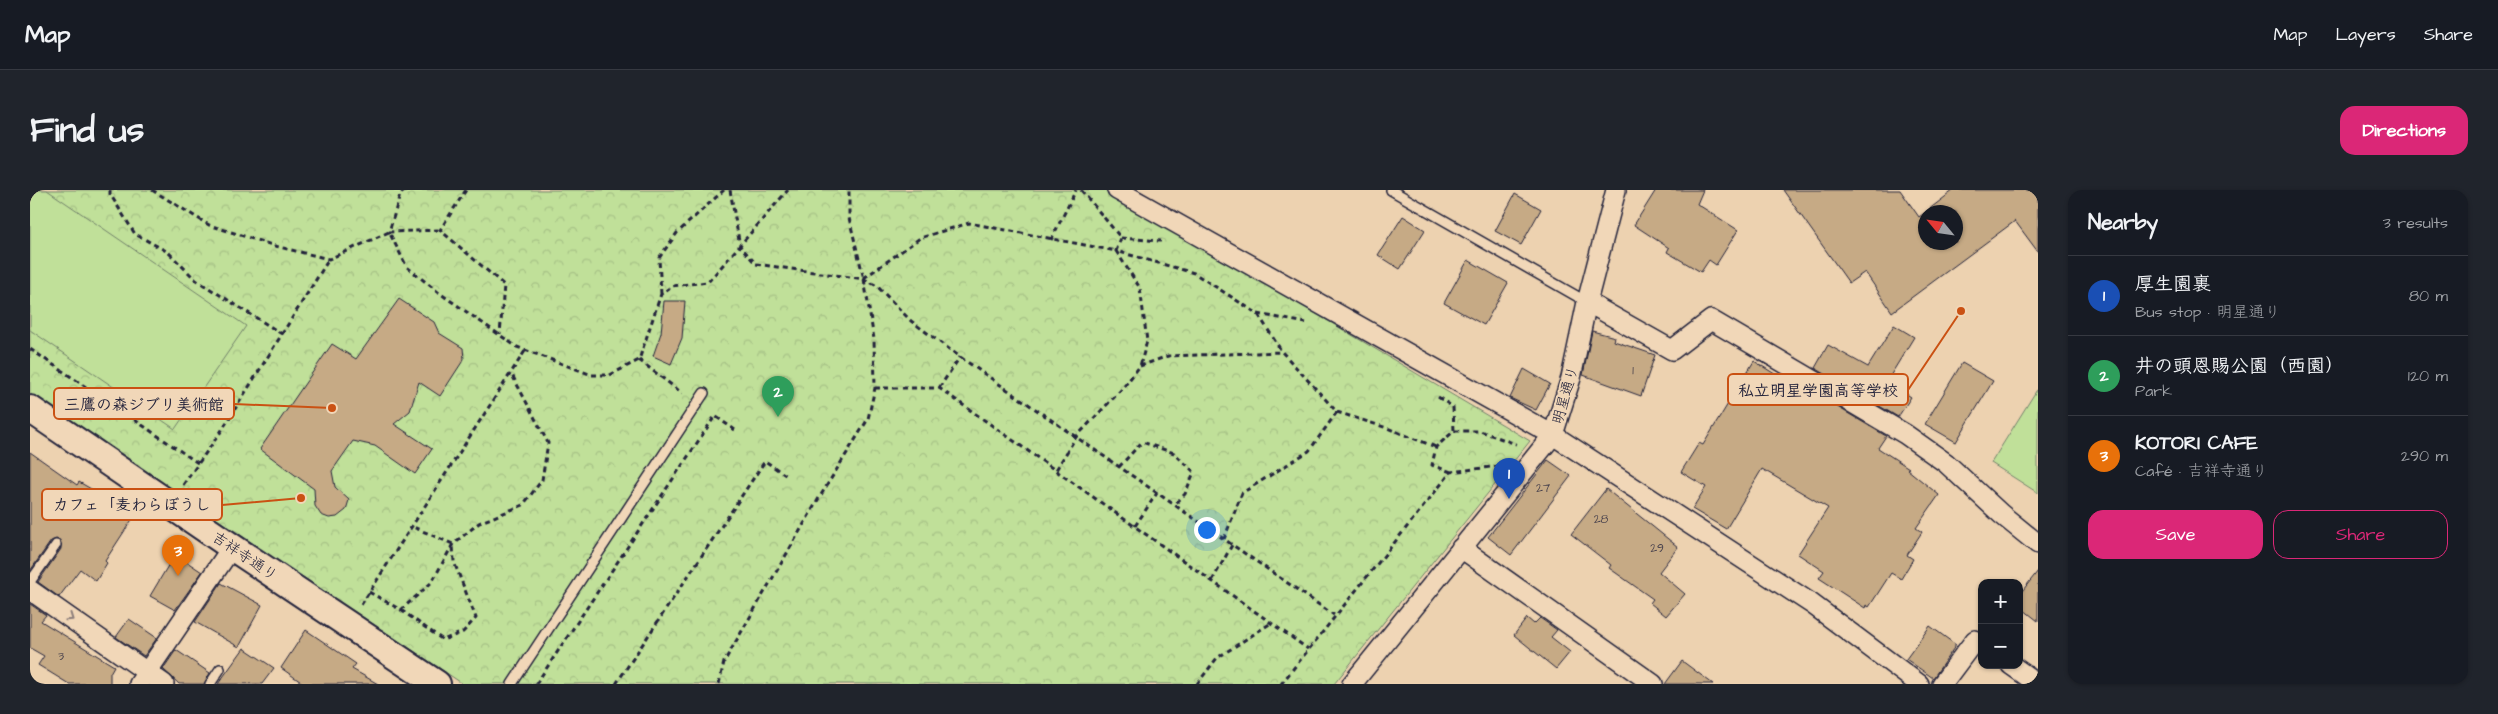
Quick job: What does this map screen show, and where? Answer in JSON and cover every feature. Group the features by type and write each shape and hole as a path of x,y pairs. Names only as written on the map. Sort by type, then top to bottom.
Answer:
{"main road":[{"name":"吉祥寺通り","path":"30,409 437,684"}],"street":[{"path":"1117,190 1553,435 1812,604 1919,684"},
{"name":"明星通り","path":"1352,684 1553,435 1571,378 1587,302 1616,190"},
{"path":"1587,302 1672,350 1711,320 1905,434 1946,464 2001,514 2038,544"},
{"path":"143,678 232,547"},
{"path":"1462,548 1653,684"},
{"path":"30,590 143,678 164,684"},
{"path":"1942,684 1975,640 1978,642"},
{"path":"2017,669 2038,684"}],"lane":[{"path":"1391,190 1587,302"},
{"path":"512,684 704,393"},
{"path":"30,582 56,545"},
{"path":"210,684 220,669"}],"path":[{"path":"110,190 110,194 135,234 168,252 196,280 282,334"},
{"path":"152,190 209,225 275,246 329,259"},
{"path":"406,190 400,195 389,232 407,267 438,292 525,351 592,375 610,375 638,360 660,294 659,258 677,233 724,190"},
{"path":"440,230 466,190"},
{"path":"730,190 740,246 756,264 864,279 877,286 912,321 960,357 1334,615"},
{"path":"660,294 672,286 708,282 788,190"},
{"path":"719,684 724,662 819,498 868,419 875,388 874,339 864,279 849,218 849,190"},
{"path":"1051,240 1076,190"},
{"path":"1081,190 1121,238 1116,251"},
{"path":"864,279 920,238 969,222 1051,240 1116,251 1194,273 1258,314 1307,323"},
{"path":"171,504 329,259 389,232 440,230 504,284 500,335"},
{"path":"1056,470 1076,437 1140,366 1146,341 1140,288 1116,251"},
{"path":"1258,314 1282,352 1337,412 1387,428 1436,447"},
{"path":"30,349 198,463"},
{"path":"348,625 525,351"},
{"path":"1140,366 1168,356 1282,352"},
{"path":"939,388 960,357"},
{"path":"638,360 682,394"},
{"path":"401,610 432,582 453,544 479,522 523,505 542,480 548,443 511,373"},
{"path":"875,388 939,388 1308,649"},
{"path":"1224,539 1242,493 1309,451 1337,412"},
{"path":"536,684 715,416 735,430"},
{"path":"1504,460 1498,467 1450,472 1432,465 1436,447 1454,431 1480,431 1516,444 1553,435"},
{"path":"1119,467 1142,442 1174,453 1194,472 1185,494 1174,505"},
{"path":"1510,452 1516,444"},
{"path":"616,684 766,462 787,476"},
{"path":"1281,684 1334,615 1450,472"},
{"path":"1134,526 1157,494"},
{"path":"413,527 453,544"},
{"path":"369,592 401,610 443,640 463,632 476,618 454,562 453,544"},
{"path":"1212,581 1232,545"},
{"path":"1197,684 1217,658 1270,622"}],"green space":[{"path":"30,190 1108,190 1530,441 1334,684 463,684 30,394"},
{"path":"30,190 47,190 246,326 175,429 30,330"},
{"path":"2038,388 2038,493 1991,463"}],"building":[{"path":"1656,190 1703,190 1697,204 1738,230 1716,265 1709,260 1701,272 1667,252 1669,248 1634,225"},
{"path":"1783,190 1900,190 1918,216 1918,250 1963,250 1963,205 1935,205 1954,190 2038,190 2038,252 2015,221 1892,312 1865,272 1849,283"},
{"path":"1515,194 1541,209 1521,245 1495,231"},
{"path":"1403,216 1425,230 1400,269 1378,255"},
{"path":"1468,260 1508,283 1484,325 1444,303"},
{"path":"399,299 434,322 439,333 463,348 464,359 440,396 419,382 410,411 394,424 432,449 415,474 375,446 353,441 332,471 335,487 349,500 346,510 337,517 329,518 321,515 315,506 314,489 260,449 332,344 356,359"},
{"path":"664,301 685,301 682,338 671,364 653,356 661,333"},
{"path":"1894,325 1914,337 1887,381 1911,397 1898,417 1815,368 1828,345 1868,367"},
{"path":"1592,331 1615,337 1614,341 1655,355 1641,396 1583,375"},
{"path":"1754,361 1802,391 1804,387 1886,436 1878,448 1909,468 1907,469 1939,495 1916,528 1922,532 1907,555 1913,559 1901,579 1891,573 1869,607 1866,605 1865,608 1819,578 1824,571 1798,554 1828,508 1762,469 1726,529 1692,509 1706,487 1681,472 1699,443 1703,445"},
{"path":"1962,363 1993,381 1956,442 1925,424"},
{"path":"1524,369 1550,384 1536,410 1510,398"},
{"path":"30,452 77,485 79,482 112,501 111,504 133,518 105,561 107,563 96,581 80,569 59,597 38,582 61,549 60,540 51,541 30,571"},
{"path":"1548,460 1571,476 1511,555 1488,537"},
{"path":"1606,489 1678,547 1659,572 1685,594 1666,616 1650,603 1653,599 1609,568 1611,565 1571,534"},
{"path":"175,554 202,572 175,610 150,596"},
{"path":"2038,571 2038,621 2023,609 2023,590"},
{"path":"221,583 262,605 239,647 195,622"},
{"path":"30,604 46,615 41,621 114,666 110,673 110,684 69,684 38,665 44,656 30,648"},
{"path":"1527,618 1534,624 1540,618 1557,630 1551,637 1570,652 1556,669 1514,635"},
{"path":"129,619 157,638 144,656 116,637"},
{"path":"1930,626 1956,645 1933,678 1906,659"},
{"path":"306,630 356,664 352,669 378,684 304,684 281,668"},
{"path":"244,648 274,668 262,684 218,684"},
{"path":"176,650 210,673 204,684 179,684 163,669"},
{"path":"1682,661 1713,684 1665,684"}],"place":[{"name":"私立明星学園高等学校","path":"1961,311"},
{"name":"三鷹の森ジブリ美術館","path":"332,408"},
{"name":"井の頭恩賜公園（西園）","path":"778,417"},
{"name":"カフェ「麦わらぼうし","path":"301,498"},
{"name":"厚生園裏","path":"1509,499"},
{"name":"KOTORI CAFE","path":"178,576"}]}
